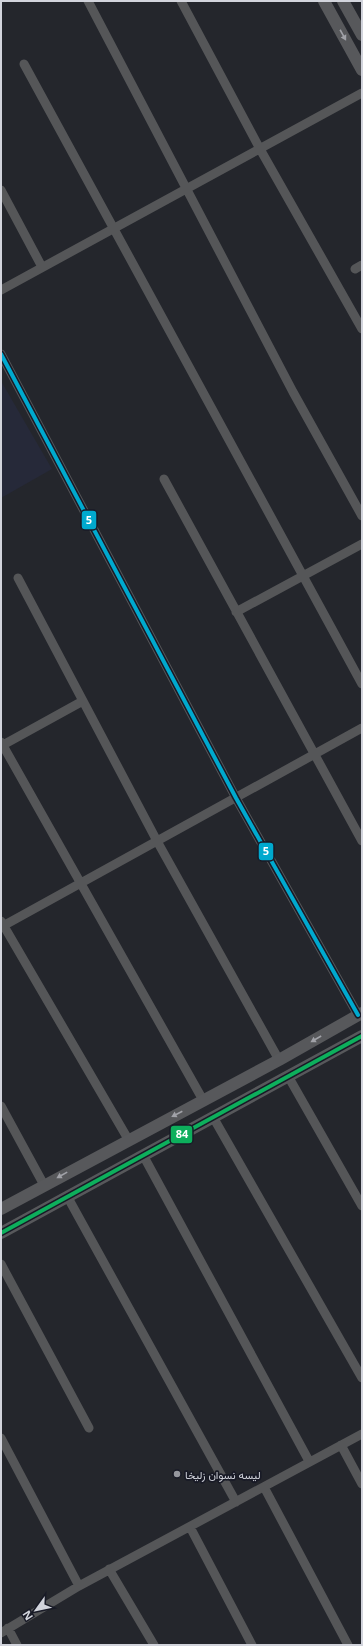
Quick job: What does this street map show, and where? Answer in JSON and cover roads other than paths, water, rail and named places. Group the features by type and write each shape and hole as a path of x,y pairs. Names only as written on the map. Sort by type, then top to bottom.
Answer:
{"main road":[{"path":"324,1 362,70"},
{"path":"343,1 362,35"},
{"path":"1,1208 128,1139 279,1060 360,1014"},
{"path":"336,1028 345,1045"},
{"path":"1,1232 362,1036"}],"street":[{"path":"88,1 293,392 362,516"},
{"path":"181,1 260,149 362,329"},
{"path":"24,64 115,228 302,577 362,684"},
{"path":"1,290 362,93"},
{"path":"1,190 42,267"},
{"path":"1,354 236,798 360,1014"},
{"path":"164,479 362,841"},
{"path":"236,612 362,544"},
{"path":"18,578 156,841 279,1060"},
{"path":"82,702 2,745 81,882 203,1100"},
{"path":"128,1139 2,924 236,798 362,728"},
{"path":"288,1076 362,1206"},
{"path":"1,1106 44,1185"},
{"path":"212,1117 362,1378"},
{"path":"143,1155 309,1461"},
{"path":"67,1196 236,1502"},
{"path":"1,1264 89,1428"},
{"path":"17,1645 4,1631 109,1569 362,1434"},
{"path":"1,1438 79,1586"},
{"path":"341,1445 362,1484"},
{"path":"264,1487 348,1645"},
{"path":"190,1527 252,1645"},
{"path":"109,1569 154,1645"}],"place":[{"name":"لیسه نسوان زلیخا","path":"177,1474"}]}
